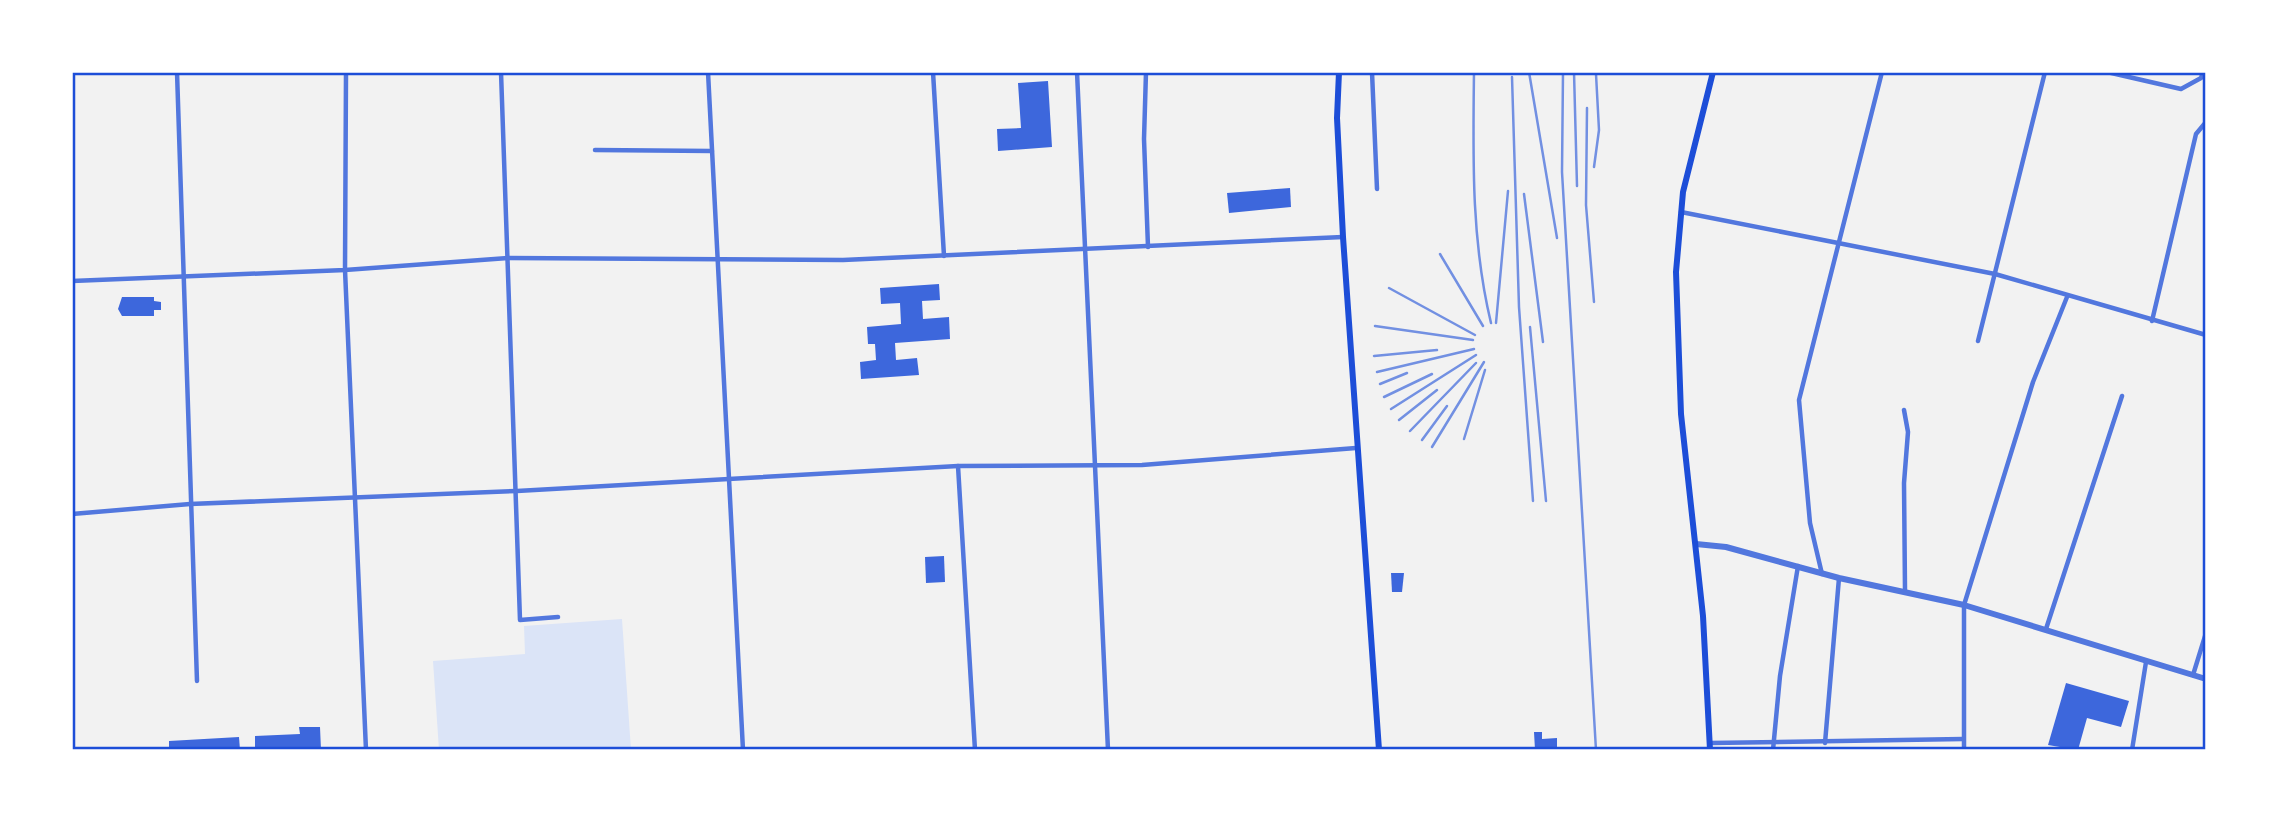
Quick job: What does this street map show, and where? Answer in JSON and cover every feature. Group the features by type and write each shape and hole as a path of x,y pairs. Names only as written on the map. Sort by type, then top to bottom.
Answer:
{"main road":[{"path":"1339,72 1337,118 1343,237 1356,448 1380,750"},
{"path":"1710,747 1696,544 1685,451 1676,272 1681,212 1713,72"}],"street":[{"path":"177,72 197,681"},
{"path":"345,72 345,270 366,750"},
{"path":"501,72 520,620 558,617"},
{"path":"708,72 732,481 743,750"},
{"path":"933,72 944,256"},
{"path":"1077,72 1108,750"},
{"path":"1146,72 1144,139 1148,247"},
{"path":"1372,72 1377,189"},
{"path":"1822,574 1810,523 1799,400 1882,72"},
{"path":"1978,341 2045,72"},
{"path":"2107,72 2181,89 2201,78 2203,72"},
{"path":"2152,321 2196,134 2206,122"},
{"path":"595,150 712,151"},
{"path":"1681,212 1995,274 2206,335"},
{"path":"72,281 345,270 508,258 843,260 1343,237"},
{"path":"1964,750 1964,605 2033,382 2067,297"},
{"path":"2046,629 2122,396"},
{"path":"1904,410 1908,432 1904,483 1905,590"},
{"path":"72,514 190,504 732,481 958,466 1164,464 1356,448"},
{"path":"958,466 975,750"},
{"path":"1696,544 1726,547 1822,574 1964,605 2206,680"},
{"path":"1773,750 1780,676 1798,566"},
{"path":"1825,743 1839,578"},
{"path":"2193,675 2206,633"},
{"path":"2132,750 2146,662"},
{"path":"1710,747 1773,741 1825,743 1963,739"}],"shaded area":[{"path":"622,619 631,750 439,750 433,661 525,654 524,626"}],"building":[{"path":"1048,81 1052,147 998,151 997,129 1021,128 1018,83"},
{"path":"1290,188 1291,207 1229,213 1227,193"},
{"path":"939,284 940,300 922,301 923,319 949,317 950,339 895,343 896,360 917,358 919,375 861,379 860,362 876,360 875,344 868,344 867,327 901,324 900,303 881,304 880,288"},
{"path":"122,297 154,297 154,301 161,302 161,310 154,310 154,316 122,316 118,309"},
{"path":"944,556 945,582 926,583 925,557"},
{"path":"1391,573 1404,573 1402,592 1392,592"},
{"path":"2066,683 2129,701 2121,727 2087,718 2078,750 2048,745"},
{"path":"299,727 320,727 321,750 255,750 255,736 300,734"},
{"path":"1534,732 1542,732 1542,739 1557,738 1557,750 1535,750"},
{"path":"239,737 240,750 169,750 169,741"}],"railway":[{"path":"1474,72 1477,230 1484,292 1491,323"},
{"path":"1529,72 1557,238"},
{"path":"1563,72 1562,172 1596,750"},
{"path":"1574,72 1577,186"},
{"path":"1594,167 1599,130 1596,74"},
{"path":"1512,77 1519,307 1533,501"},
{"path":"1587,108 1586,205 1594,302"},
{"path":"1496,323 1508,191"},
{"path":"1524,194 1543,342"},
{"path":"1440,254 1483,326"},
{"path":"1389,288 1475,335"},
{"path":"1375,326 1473,340"},
{"path":"1530,327 1546,501"},
{"path":"1377,372 1474,349"},
{"path":"1374,356 1437,350"},
{"path":"1391,409 1476,355"},
{"path":"1432,447 1484,362"},
{"path":"1410,431 1476,363"},
{"path":"1464,439 1485,370"},
{"path":"1380,384 1407,373"},
{"path":"1384,397 1432,374"},
{"path":"1399,420 1437,390"},
{"path":"1422,440 1447,406"}]}
